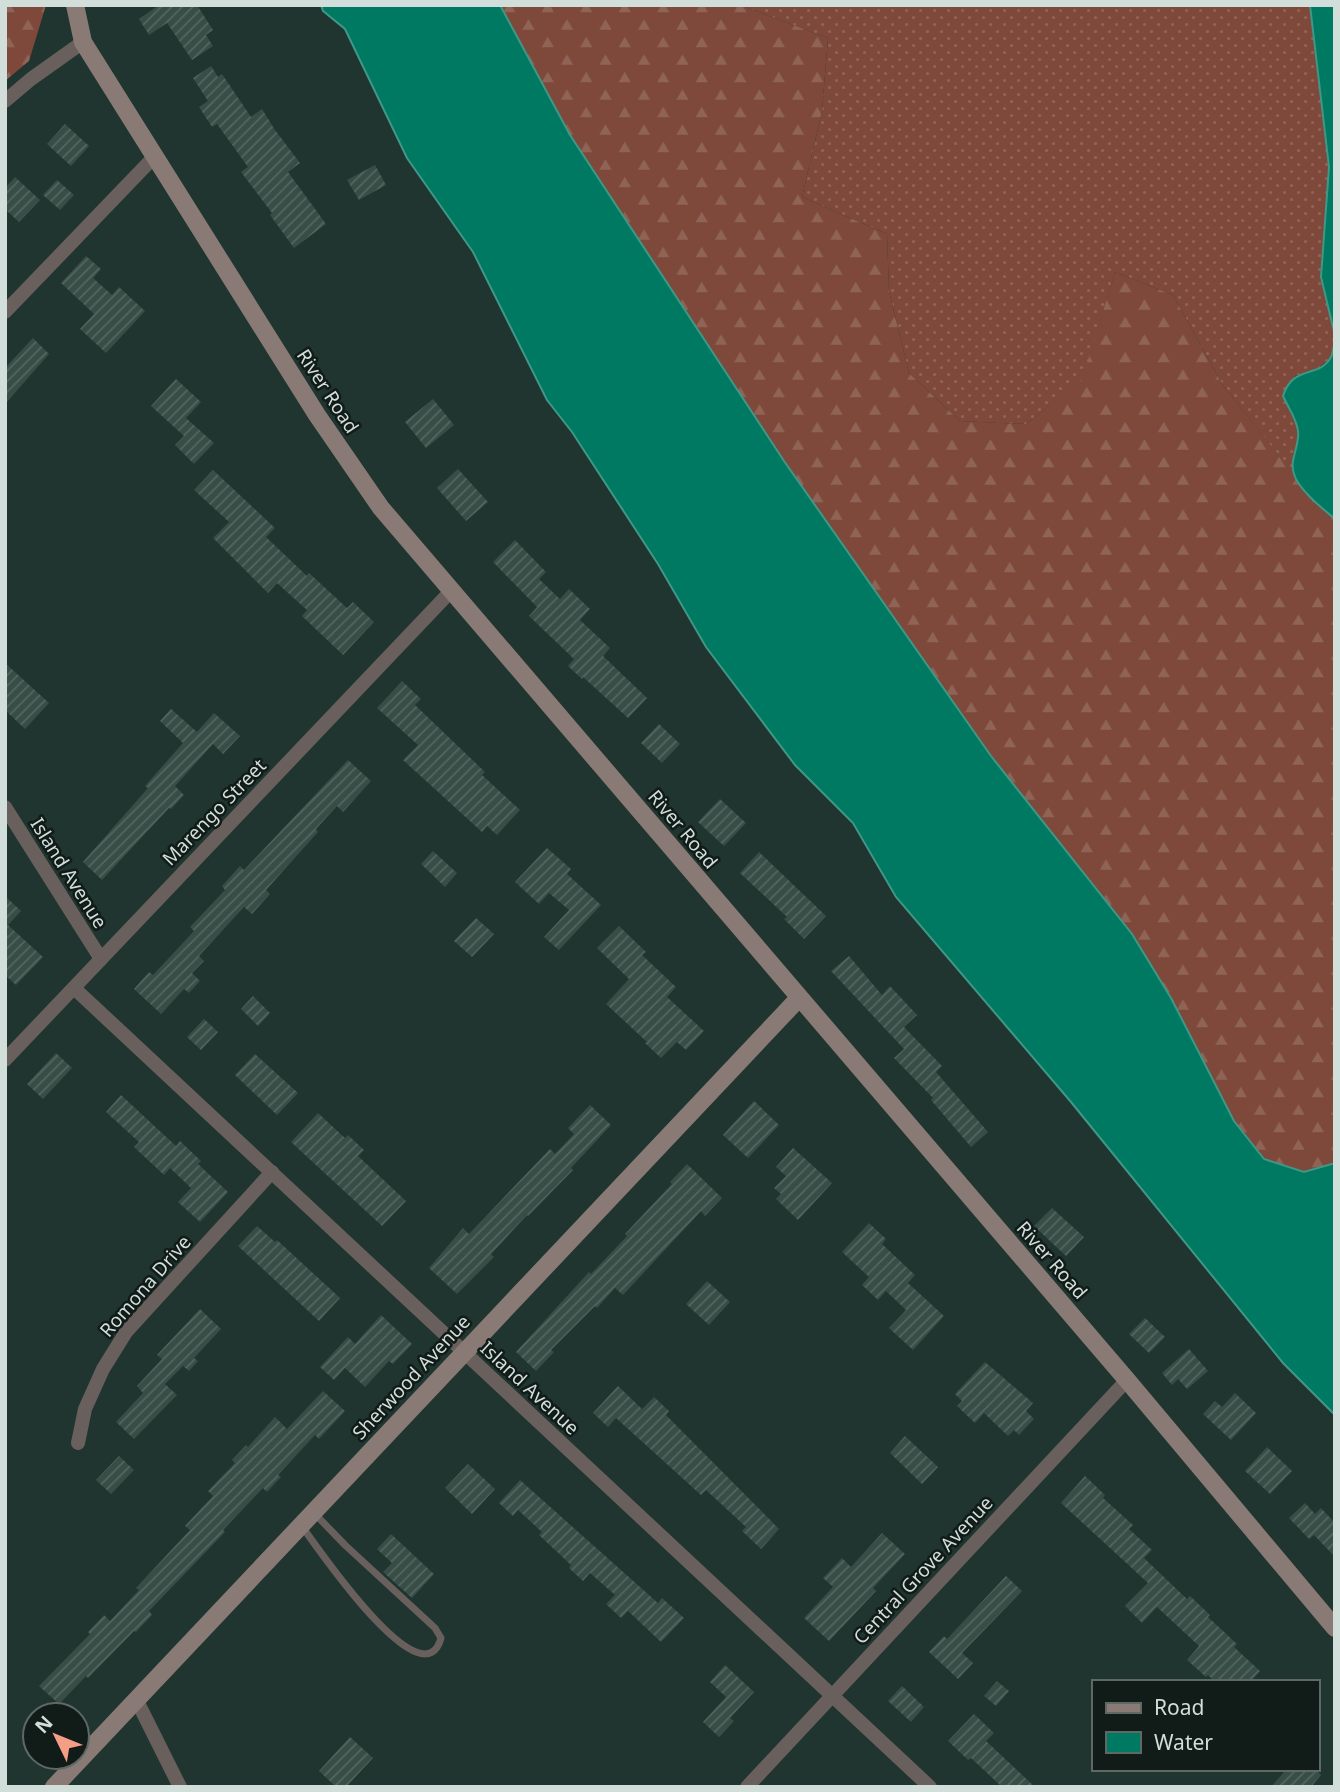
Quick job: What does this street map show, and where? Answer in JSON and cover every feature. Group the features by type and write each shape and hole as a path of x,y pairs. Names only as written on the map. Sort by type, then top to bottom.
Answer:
{"street":[{"name":"River Road","path":"75,5 83,42 215,255 381,508 1128,1380 1335,1628"},
{"path":"5,101 83,42"},
{"path":"5,312 155,156"},
{"name":"Marengo Street","path":"5,1060 452,590"},
{"name":"Island Avenue","path":"5,807 101,959"},
{"name":"Island Avenue","path":"74,988 930,1787"},
{"name":"Sherwood Avenue","path":"54,1787 799,998"},
{"name":"Romona Drive","path":"78,1443 85,1409 103,1369 126,1332 272,1172"},
{"name":"Central Grove Avenue","path":"747,1787 1128,1380"},
{"path":"136,1699 180,1787"}],"lane":[{"path":"307,1518 345,1545 435,1628 441,1638 439,1645 432,1651 419,1654 387,1631 354,1597 307,1518"}],"green space":[{"path":"5,5 46,5 29,61 5,81"},
{"path":"500,5 740,5 828,38 822,111 802,197 887,234 889,291 909,373 960,421 1026,424 1082,380 1115,272 1173,295 1222,384 1316,502 1335,519 1335,1163 1304,1172 1264,1159 1234,1121 1171,998 1132,934 991,756 784,461 570,135"},
{"path":"740,5 1310,5 1329,167 1321,277 1335,340 1331,358 1318,368 1295,376 1283,396 1298,429 1298,445 1293,455 1294,475 1222,384 1173,295 1115,272 1083,380 1026,424 960,421 909,373 889,291 887,234 802,197 822,111 828,38"}],"water":[{"path":"321,5 500,5 570,135 784,461 991,756 1132,934 1171,998 1234,1121 1264,1159 1304,1172 1335,1163 1335,1415 1283,1363 1071,1102 896,897 853,823 795,765 706,647 658,564 572,432 547,400 473,252 407,158 345,29 323,11"},
{"path":"1310,5 1335,5 1335,336 1321,277 1329,167"},
{"path":"1335,340 1335,519 1296,480 1293,463 1298,431 1283,396 1287,386 1299,375 1326,364 1332,355"}],"building":[{"path":"159,5 197,5 213,30 206,35 213,46 192,60 167,23 149,35 139,19"},
{"path":"211,66 218,77 222,74 251,117 262,109 300,163 288,172 326,224 294,248 241,172 248,167 217,124 212,127 199,107 208,101 193,78"},
{"path":"65,124 89,146 71,166 47,144"},
{"path":"375,165 386,185 359,200 347,180"},
{"path":"15,177 40,200 19,222 5,209 5,188"},
{"path":"57,180 74,195 60,210 43,195"},
{"path":"86,256 101,269 93,278 112,295 119,287 145,311 106,353 80,329 94,314 61,283"},
{"path":"33,338 49,354 5,404 5,368"},
{"path":"176,379 201,402 186,418 214,443 194,464 175,445 184,436 151,406"},
{"path":"433,399 454,425 426,448 405,422"},
{"path":"458,469 488,502 466,521 437,488"},
{"path":"213,470 275,528 266,537 307,576 309,573 347,608 353,602 374,622 343,655 302,616 307,610 277,583 268,593 213,538 229,522 194,490"},
{"path":"515,540 546,572 539,579 560,599 569,589 590,609 580,620 610,648 603,656 647,698 628,718 568,666 574,659 529,616 537,607 493,562"},
{"path":"5,663 49,703 25,729 5,710"},
{"path":"402,681 421,699 415,705 485,772 482,775 520,810 497,835 487,826 482,832 403,760 418,745 377,708"},
{"path":"171,709 197,732 214,713 240,736 223,754 213,744 175,786 184,795 102,880 83,862 148,788 145,786 183,743 160,721"},
{"path":"659,724 680,744 662,763 641,743"},
{"path":"348,760 371,781 343,812 337,806 316,829 318,832 266,890 270,894 252,914 244,907 199,956 204,961 192,973 200,981 189,993 184,989 161,1014 134,989 149,972 153,975 194,931 190,927 225,890 222,886 240,866 244,870"},
{"path":"720,799 746,823 724,846 698,822"},
{"path":"547,848 571,869 567,874 601,905 559,950 544,937 569,910 549,893 539,904 515,882"},
{"path":"433,851 457,873 445,887 421,864"},
{"path":"759,852 826,916 804,939 784,919 787,917 740,873"},
{"path":"5,896 21,911 8,925 43,957 16,985 5,975"},
{"path":"476,918 494,934 472,957 454,941"},
{"path":"619,926 646,952 642,955 676,987 667,997 704,1031 686,1050 677,1042 661,1058 606,1004 629,979 597,948"},
{"path":"849,956 882,995 890,986 917,1015 904,1027 942,1066 936,1072 988,1132 971,1147 931,1100 933,1098 894,1058 904,1049 831,971"},
{"path":"253,996 270,1013 258,1026 241,1009"},
{"path":"204,1019 218,1032 201,1050 187,1037"},
{"path":"56,1053 72,1068 43,1099 27,1084"},
{"path":"255,1054 298,1093 277,1115 235,1075"},
{"path":"121,1095 176,1146 180,1141 201,1161 198,1164 228,1192 200,1222 178,1202 191,1188 170,1168 164,1175 134,1147 139,1142 106,1112"},
{"path":"754,1101 779,1125 748,1158 723,1135"},
{"path":"590,1105 611,1125 571,1168 573,1170 491,1254 494,1257 457,1294 429,1268 463,1228 469,1234 550,1149 555,1154 574,1134 568,1128"},
{"path":"318,1113 345,1138 348,1135 364,1150 358,1156 406,1201 382,1226 291,1142"},
{"path":"793,1148 832,1183 798,1220 776,1199 781,1194 774,1188 786,1176 776,1167"},
{"path":"687,1164 722,1198 705,1216 701,1211 623,1295 615,1288 597,1308 595,1306 551,1350 554,1352 536,1371 516,1352 589,1272 591,1274 627,1236 625,1234"},
{"path":"1052,1208 1084,1237 1066,1256 1034,1226"},
{"path":"869,1223 886,1239 882,1244 915,1275 908,1283 944,1316 913,1350 889,1328 906,1310 886,1291 878,1300 862,1285 869,1277 842,1252"},
{"path":"257,1226 275,1242 277,1240 340,1298 319,1321 238,1246"},
{"path":"707,1281 730,1302 709,1325 686,1304"},
{"path":"200,1309 221,1329 194,1358 198,1361 189,1371 183,1366 165,1384 177,1395 134,1439 116,1422 143,1393 137,1386 162,1359 157,1355"},
{"path":"381,1315 412,1344 393,1364 389,1361 365,1387 345,1368 334,1380 320,1367 348,1337 355,1344"},
{"path":"1145,1318 1165,1337 1149,1353 1129,1334"},
{"path":"1189,1349 1208,1371 1187,1389 1178,1379 1172,1385 1162,1373"},
{"path":"985,1362 1033,1403 1026,1411 1034,1419 1019,1435 1014,1430 1008,1436 984,1413 975,1423 957,1406 962,1401 955,1394"},
{"path":"618,1386 642,1409 654,1397 669,1411 666,1415 779,1529 761,1549 742,1531 746,1527 706,1490 701,1495 616,1418 608,1427 593,1413"},
{"path":"323,1391 345,1411 319,1439 315,1435 278,1475 281,1477 267,1492 263,1488 149,1611 152,1615 88,1678 86,1676 62,1701 56,1701 39,1686 90,1634 88,1632 104,1615 110,1621 139,1590 136,1588 190,1530 185,1526 213,1496 208,1491 235,1463 232,1460 246,1445 248,1447 275,1417 287,1429"},
{"path":"1235,1393 1256,1413 1231,1440 1203,1414 1215,1401 1222,1407"},
{"path":"905,1436 938,1467 922,1484 890,1453"},
{"path":"1267,1447 1292,1471 1270,1494 1245,1471"},
{"path":"119,1456 134,1470 111,1494 96,1480"},
{"path":"468,1464 495,1489 472,1514 445,1488"},
{"path":"1085,1476 1105,1495 1103,1498 1133,1525 1129,1529 1152,1550 1144,1558 1187,1599 1190,1596 1210,1615 1208,1617 1237,1644 1234,1647 1260,1671 1252,1680 1213,1680 1187,1660 1199,1646 1157,1607 1142,1623 1125,1606 1148,1583 1061,1503"},
{"path":"520,1480 658,1603 662,1598 684,1618 661,1642 628,1611 621,1618 606,1604 615,1595 590,1573 583,1581 569,1568 571,1565 539,1535 542,1532 518,1510 513,1516 499,1503"},
{"path":"1305,1503 1315,1514 1321,1508 1335,1523 1335,1557 1314,1535 1309,1539 1289,1518"},
{"path":"882,1533 905,1554 873,1588 876,1591 829,1641 804,1618 833,1587 823,1578 842,1558 851,1567"},
{"path":"391,1534 434,1574 412,1598 383,1572 392,1563 377,1549"},
{"path":"1006,1576 1022,1591 962,1653 973,1663 958,1679 929,1652 944,1636 947,1639"},
{"path":"725,1665 754,1692 730,1718 734,1721 719,1737 703,1722 726,1697 710,1682"},
{"path":"997,1681 1009,1691 996,1706 984,1696"},
{"path":"902,1686 924,1707 911,1722 888,1701"},
{"path":"974,1714 994,1733 986,1741 1035,1787 1002,1787 948,1741"},
{"path":"350,1737 373,1758 346,1787 336,1787 319,1771"},
{"path":"1285,1771 1317,1771 1321,1775 1311,1787 1271,1787"}]}
